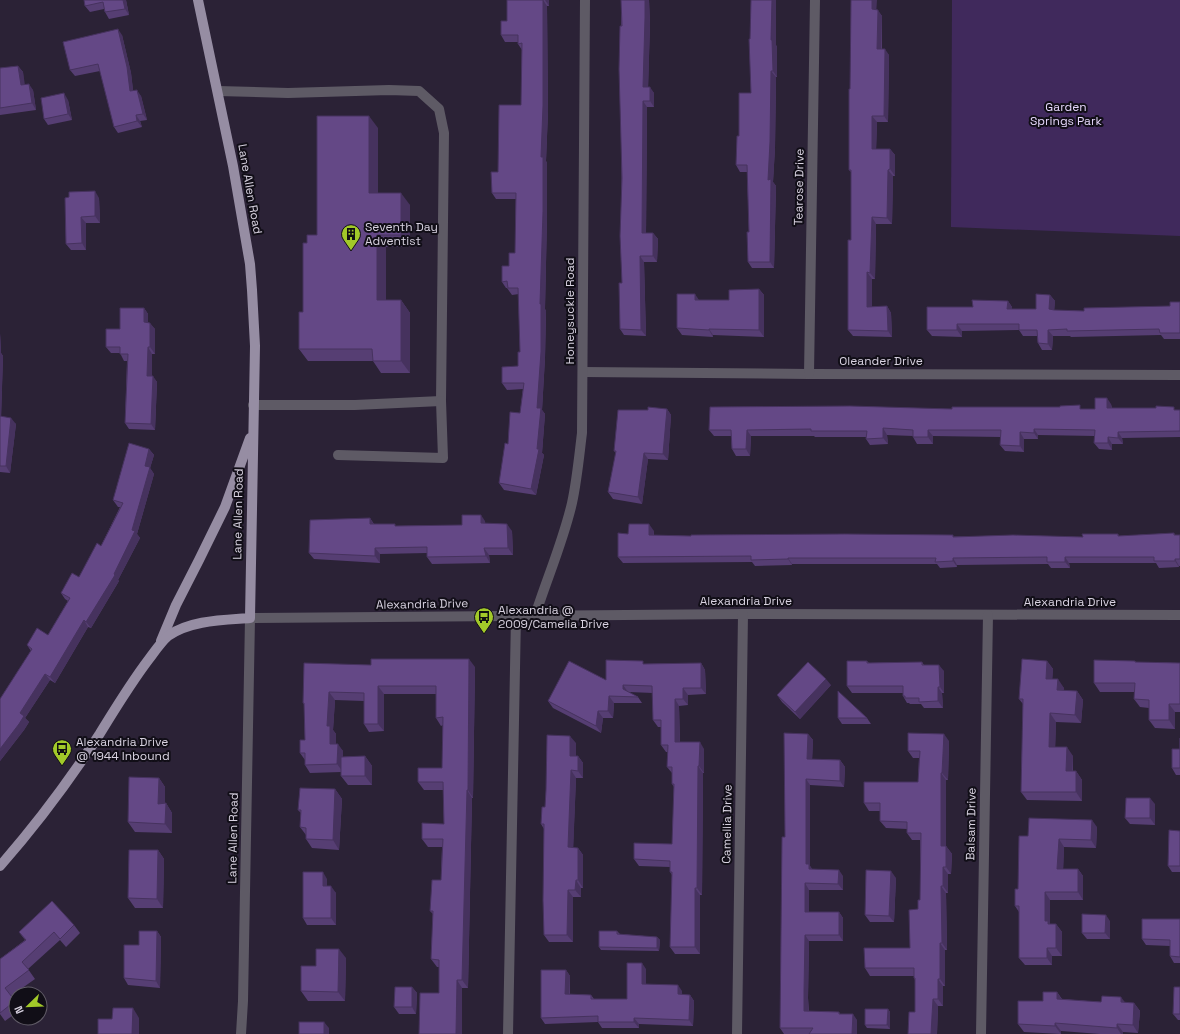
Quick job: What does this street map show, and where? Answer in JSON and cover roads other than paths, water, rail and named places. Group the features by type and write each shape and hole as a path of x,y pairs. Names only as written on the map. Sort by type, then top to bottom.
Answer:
{"main road":[{"name":"Lane Allen Road","path":"198,0 233,166 250,264 254,308 255,346 250,618"},
{"path":"159,646 176,605 200,560 225,507 253,428"},
{"name":"Alexandria Drive","path":"0,866 27,835 57,795 98,736 132,682 159,646 169,636 197,623 250,618"}],"street":[{"name":"Honeysuckle Road","path":"536,616 553,567 572,502 582,434 585,0"},
{"name":"Tearose Drive","path":"809,374 815,0"},
{"path":"218,91 288,93 389,90 420,91 440,109 444,133 441,401 444,458 338,455"},
{"name":"Oleander Drive","path":"583,372 1180,375"},
{"path":"253,405 355,405 441,401"},
{"name":"Alexandria Drive","path":"250,618 743,614 1180,615"},
{"name":"Camellia Drive","path":"737,1034 743,614"},
{"name":"Balsam Drive","path":"981,1034 988,615"},
{"path":"508,1034 516,616"},
{"name":"Lane Allen Road","path":"241,1034 250,618"}],"place":[{"name":"Seventh Day Adventist","path":"351,251"},
{"name":"Alexandria @ 2009/Camelia Drive","path":"484,634"},
{"name":"Alexandria Drive @ 1944 Inbound","path":"62,766"}],"park label":[{"name":"Garden Springs Park","path":"1066,114"}]}
